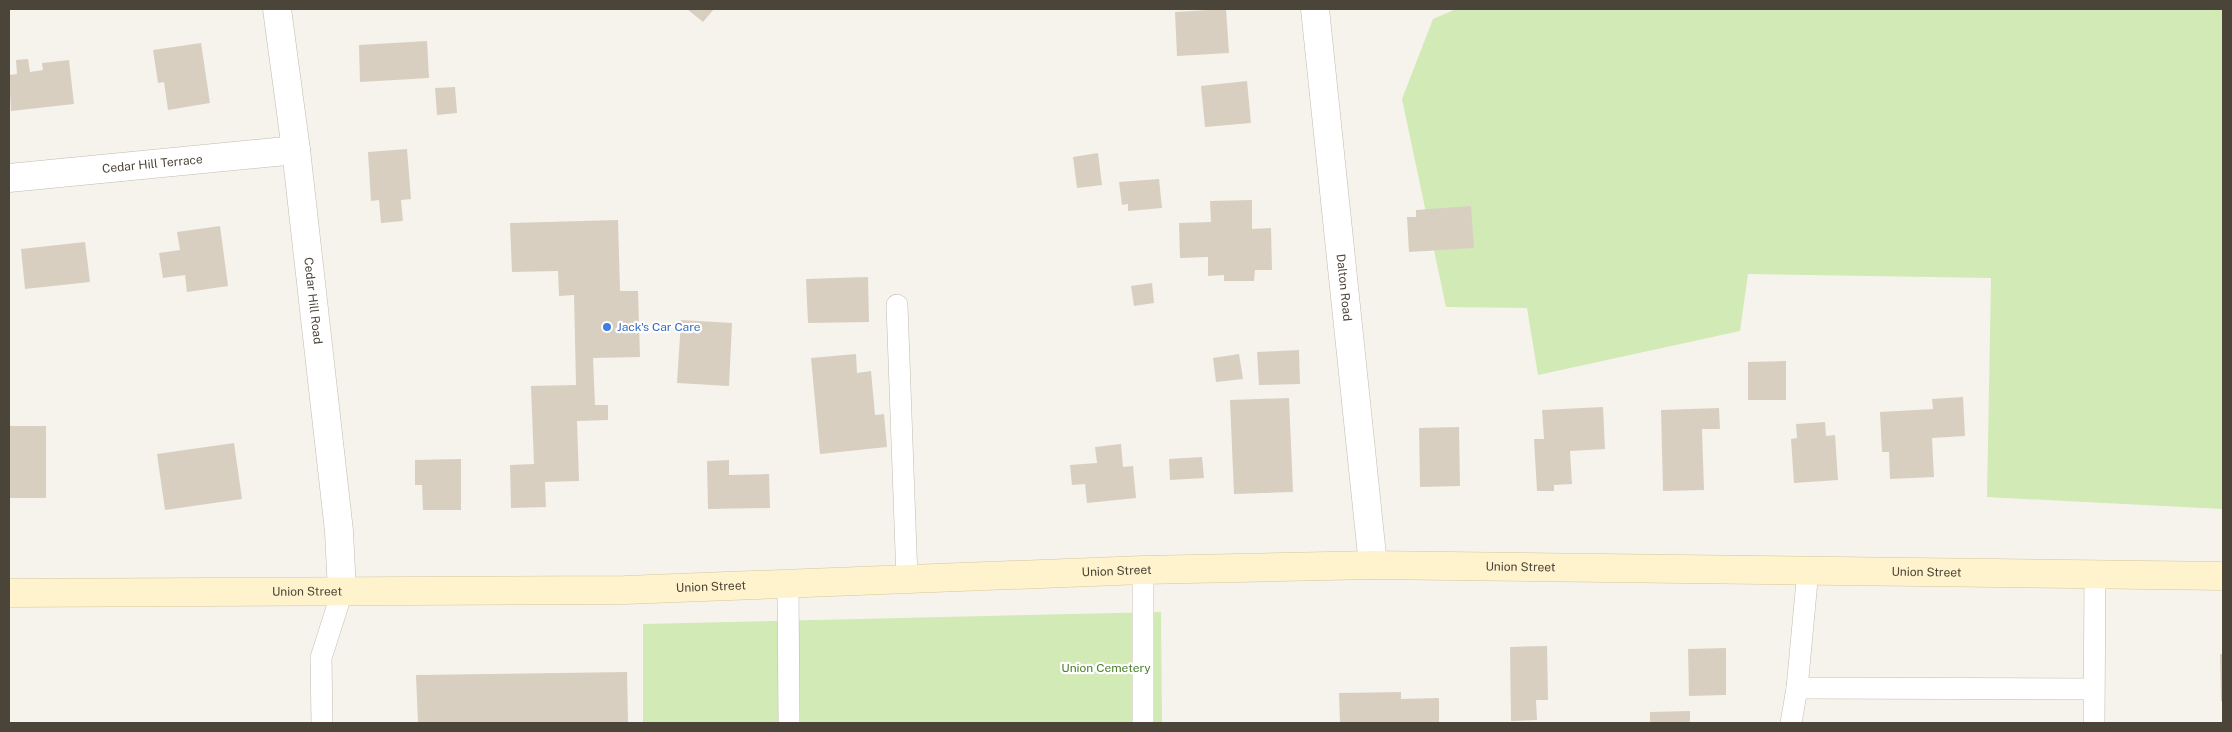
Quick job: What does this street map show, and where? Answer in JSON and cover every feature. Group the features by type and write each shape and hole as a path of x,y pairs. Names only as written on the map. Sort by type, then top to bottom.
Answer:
{"main road":[{"name":"Union Street","path":"9,593 625,590 1143,570 1373,565 2223,576"}],"street":[{"name":"Cedar Hill Road","path":"277,9 296,150 339,531 342,592"},
{"name":"Dalton Road","path":"1315,9 1373,565"},
{"name":"Cedar Hill Terrace","path":"9,178 296,150"}],"lane":[{"path":"897,304 907,579"},
{"path":"1143,570 1143,723"},
{"path":"1791,723 1797,688 1808,570"},
{"path":"2094,723 2095,574"},
{"path":"788,583 789,723"},
{"path":"322,723 320,658 342,592"},
{"path":"1797,688 2093,689"}],"green space":[{"path":"1456,9 2223,9 2223,509 1987,497 1991,278 1748,274 1740,331 1538,375 1527,308 1446,307 1402,99 1433,19"},
{"name":"Union Cemetery","path":"1161,612 1162,723 643,723 643,624"}],"building":[{"path":"687,9 714,9 703,22"},
{"path":"1226,9 1229,53 1177,56 1175,12"},
{"path":"427,41 429,78 360,82 359,45"},
{"path":"201,43 210,103 168,110 164,82 158,83 153,50"},
{"path":"28,59 30,72 43,70 42,63 69,60 74,104 11,111 9,75 17,74 16,60"},
{"path":"1247,81 1251,123 1205,127 1201,86"},
{"path":"455,87 457,113 437,115 435,88"},
{"path":"407,149 411,199 401,200 403,221 381,223 379,200 371,201 368,152"},
{"path":"1098,153 1102,185 1077,188 1073,157"},
{"path":"1159,179 1162,208 1128,211 1128,204 1122,205 1119,182"},
{"path":"1252,200 1252,229 1271,228 1272,270 1255,270 1254,281 1224,281 1224,275 1208,276 1208,257 1180,258 1179,223 1211,222 1210,201"},
{"path":"1471,206 1474,248 1409,252 1407,217 1416,217 1416,210"},
{"name":"Jack's Car Care","path":"618,220 620,291 638,291 640,357 593,358 595,405 608,405 608,420 577,421 579,481 545,482 546,507 511,508 510,465 534,464 531,386 576,385 574,295 559,296 558,271 512,272 510,223"},
{"path":"220,226 228,286 187,292 185,275 163,278 159,253 180,250 177,232"},
{"path":"85,242 90,282 25,289 21,249"},
{"path":"868,277 869,322 808,323 806,279"},
{"path":"1152,283 1154,303 1134,306 1131,286"},
{"name":"Jack's Car Care","path":"681,320 732,323 729,386 677,383"},
{"path":"1299,350 1300,384 1259,385 1257,352"},
{"path":"856,354 857,373 871,371 875,415 884,414 887,447 820,454 811,358"},
{"path":"1239,354 1243,379 1216,382 1213,358"},
{"path":"1786,361 1786,400 1748,400 1748,362"},
{"path":"1963,397 1965,436 1932,438 1934,477 1890,479 1889,452 1882,452 1880,412 1933,409 1932,399"},
{"path":"1289,398 1293,492 1234,494 1230,400"},
{"path":"1603,407 1605,449 1570,451 1572,484 1554,485 1554,491 1537,491 1534,439 1544,439 1542,410"},
{"path":"1719,408 1720,429 1702,429 1704,490 1663,491 1661,410"},
{"path":"1825,422 1826,436 1835,435 1838,480 1794,483 1791,439 1797,438 1796,424"},
{"path":"9,426 46,426 46,498 9,498"},
{"path":"1459,427 1460,486 1420,487 1419,428"},
{"path":"234,443 242,499 165,510 157,454"},
{"path":"1121,444 1123,467 1133,466 1136,498 1087,503 1085,484 1072,485 1070,465 1097,463 1095,447"},
{"path":"1202,457 1204,478 1170,480 1169,459"},
{"path":"461,459 461,510 423,510 422,485 415,485 415,460"},
{"path":"729,460 729,475 769,474 770,508 708,509 707,461"},
{"path":"1547,646 1548,700 1536,700 1537,720 1511,721 1510,647"},
{"path":"1726,648 1726,695 1689,696 1688,649"},
{"path":"2220,654 2223,654 2223,701 2221,701"},
{"path":"627,672 628,723 418,723 416,675"},
{"path":"1401,692 1401,699 1439,698 1439,723 1340,723 1339,693"},
{"path":"1690,711 1690,723 1650,723 1650,712"}],"place":[{"name":"Jack's Car Care","path":"607,327"}]}
